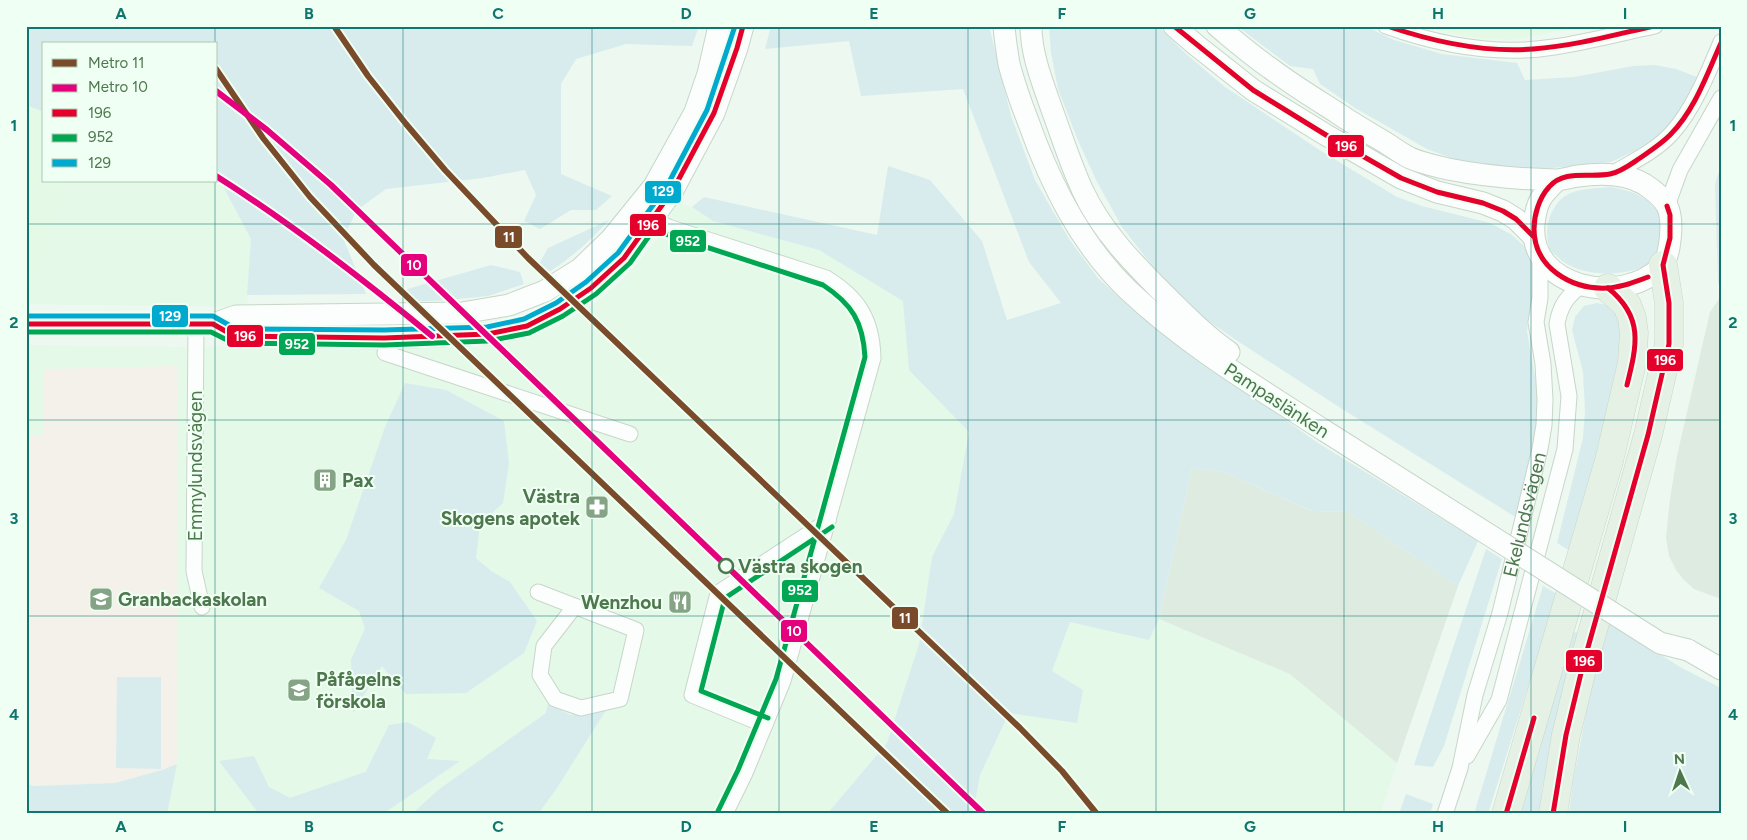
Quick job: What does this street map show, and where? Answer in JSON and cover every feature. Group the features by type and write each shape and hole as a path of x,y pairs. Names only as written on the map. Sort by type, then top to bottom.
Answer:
{"highway":[{"path":"1553,814 1566,735 1583,665 1648,435 1669,344 1668,304 1662,265"},
{"path":"1506,814 1609,461 1632,363 1634,333 1632,318 1626,305 1595,287"}],"street":[{"path":"664,188 695,112 715,47 719,26"},
{"path":"26,324 204,324 234,336 384,338 488,334 527,326 560,309 591,288 624,258 644,213 664,188 714,113 737,48 742,26"},
{"name":"Pampaslänken","path":"1004,26 1009,64 1036,143 1056,189 1084,239 1127,288 1168,325 1222,364 1329,425"},
{"name":"Pampaslänken","path":"1031,26 1031,39 1042,80 1082,190 1105,228 1135,265 1186,316 1216,343 1329,425 1660,643 1688,650 1721,669"},
{"path":"1174,26 1196,46 1253,90 1326,135 1401,178 1437,192 1483,203 1503,211 1516,219 1533,236"},
{"path":"1217,26 1270,68 1351,122 1411,158 1447,169 1488,175 1558,180 1594,174 1612,174 1644,184 1660,197 1667,206 1670,215 1670,238 1667,254 1662,265 1648,277 1633,284 1595,287 1569,281 1558,274 1540,257 1533,236 1534,219 1542,195 1558,180"},
{"path":"1386,26 1423,39 1454,45 1519,51 1561,46 1655,26"},
{"path":"1612,174 1660,144 1681,123 1706,76 1721,42"},
{"path":"1667,206 1680,170 1721,98"},
{"path":"644,213 668,226 826,278 848,295 869,325 873,342 873,358 784,681 725,814"},
{"name":"Ekelundsvägen","path":"1445,814 1460,768 1475,695 1500,613 1540,449 1544,425 1545,400 1543,364 1536,322 1540,298 1540,257"},
{"name":"Ekelundsvägen","path":"1460,768 1499,700 1552,505 1565,449 1568,396 1557,324 1559,313 1563,302 1571,294 1595,287"},
{"name":"Emmylundsvägen","path":"202,607 194,572 204,324"},
{"path":"385,353 630,434"},
{"path":"765,725 692,694 714,587 828,521"},
{"path":"538,592 575,606 636,630 620,699 580,708 555,699 540,675 544,646 575,606"}],"shaded area":[{"path":"26,26 699,26 692,46 626,44 576,59 561,84 561,174 612,196 596,210 571,210 540,229 524,221 536,195 525,170 483,178 386,189 357,210 343,238 366,294 247,295 251,239 218,177 218,42 42,42 42,111 26,105"},
{"path":"771,26 989,26 1011,116 1035,180 1069,239 1098,278 1134,311 1175,342 1318,443 1478,541 1458,586 1348,512 1312,511 1224,472 1192,468 1159,619 1149,640 1070,622 1052,671 1083,690 1077,723 1009,713 980,775 973,814 827,814 887,743 919,644 932,557 954,514 969,432 909,370 903,301 819,250 713,221 692,207 704,197 877,235 888,166 930,180 982,241 1007,320 1061,303 1029,262 963,89 861,96 849,41 765,49"},
{"path":"1049,26 1158,26 1185,53 1225,87 1321,151 1397,197 1422,206 1490,223 1512,235 1525,247 1531,260 1534,281 1534,299 1527,331 1538,394 1537,431 1517,518 1339,407 1233,338 1200,315 1157,272 1122,227 1096,180 1077,138 1058,89 1051,53"},
{"path":"1237,26 1365,26 1394,40 1442,54 1517,63 1525,80 1574,77 1633,66 1655,65 1676,69 1697,77 1667,130 1641,148 1611,162 1524,171 1465,163 1427,149 1355,108 1320,84 1313,69 1290,66"},
{"path":"1424,26 1588,26 1512,40 1484,39 1447,33"},
{"path":"26,105 42,111 42,182 69,182 26,293"},
{"path":"1721,165 1721,287 1718,283 1715,184"},
{"path":"218,177 251,239 247,307 26,304 26,293 69,182 218,182"},
{"path":"1612,187 1632,192 1642,197 1658,212 1663,229 1657,254 1648,264 1627,272 1589,272 1566,264 1550,249 1548,241 1548,225 1553,209 1564,197 1576,191"},
{"path":"678,203 692,207 713,221 819,250 904,301 909,370 969,432 954,514 932,557 919,644 887,743 827,814 167,814 177,764 177,366 44,435 26,435 26,345 173,347 327,345 473,348 525,339 566,321 595,303 617,285 637,264 661,233"},
{"path":"609,220 578,250 544,275 540,262 548,248"},
{"path":"491,265 520,272 524,284 488,296 405,302 404,290"},
{"path":"1721,296 1721,599 1694,589 1684,580 1669,556 1666,538 1677,456 1710,312"},
{"path":"1597,303 1613,306 1629,327 1575,554 1557,543 1583,438 1585,411 1583,372 1572,330 1575,317 1584,306"},
{"name":"Granbackaskolan","path":"177,366 177,764 115,783 33,786 26,783 26,435 44,435 43,369"},
{"path":"405,383 446,390 504,421 509,463 503,503 480,524 476,558 491,571 510,582 537,621 524,653 466,693 406,694 382,666 353,713 351,660 365,628 359,611 319,588 346,540 385,427"},
{"path":"1192,468 1224,472 1311,511 1348,512 1458,586 1397,763 1290,674 1159,619"},
{"path":"1486,549 1502,559 1444,746 1433,767 1414,765"},
{"path":"1543,586 1557,594 1488,814 1474,814"},
{"path":"1159,619 1290,674 1397,763 1380,814 973,814 980,775 1009,713 1052,671 1070,621 1148,640"},
{"path":"1604,619 1680,667 1721,688 1721,814 1569,814 1573,782"},
{"path":"1573,632 1578,633 1542,789 1539,814 1518,814"},
{"path":"117,677 161,677 161,769 116,768"},
{"path":"548,703 570,715 606,710 557,788 538,814 412,814 438,790 546,713"},
{"path":"408,722 436,738 427,759 460,761 383,814 261,814 219,761 254,756 269,787 290,798 368,771 366,771 389,725"},
{"path":"177,764 167,814 26,814 26,783 33,786 115,783"},
{"path":"1406,794 1433,804 1430,814 1399,814"}],"metro line":[{"name":"11","path":"334,26 368,76 406,124 445,170 528,258 1020,728 1062,771 1097,814"},
{"name":"11","path":"218,72 263,138 310,197 374,265 948,814"},
{"name":"10","path":"218,93 267,130 331,185 984,814"},
{"name":"10","path":"218,177 327,253 432,336"}],"transit line":[{"name":"129","path":"26,316 213,316 236,329 384,330 487,327 524,319 556,303 586,282 618,253 667,186 707,110 735,26"},
{"name":"196","path":"26,324 213,324 234,336 384,338 488,334 527,326 560,309 591,288 624,258 673,190 714,113 743,26"},
{"name":"196","path":"1174,26 1253,90 1326,135 1401,178 1437,192 1483,203 1503,211 1516,219 1533,236"},
{"name":"196","path":"1387,26 1459,45 1514,50 1594,40 1654,26"},
{"name":"196","path":"1648,277 1618,287 1594,288 1581,285 1558,274 1540,255 1534,229 1536,212 1545,191 1555,181 1570,176 1602,175 1618,172 1667,138 1687,114 1721,43"},
{"name":"196","path":"1553,814 1566,735 1583,665 1648,435 1669,344 1669,303 1663,265 1670,238 1670,215 1667,206"},
{"name":"952","path":"26,332 211,332 233,343 384,345 488,341 529,333 563,316 596,294 630,263 654,229 823,285 842,299 854,315 862,334 865,357 776,679 738,770 718,811"},
{"name":"196","path":"1608,288 1628,310 1635,332 1635,344 1627,385"},
{"name":"952","path":"768,718 701,691 725,598 832,527"},
{"name":"196","path":"1506,814 1534,718"}],"place":[{"name":"Pax","path":"325,480"},
{"name":"Västra Skogens apotek","path":"597,507"},
{"name":"Västra skogen","path":"726,566"},
{"name":"Granbackaskolan","path":"101,599"},
{"name":"Wenzhou","path":"680,602"},
{"name":"Påfågelns förskola","path":"299,690"}]}
